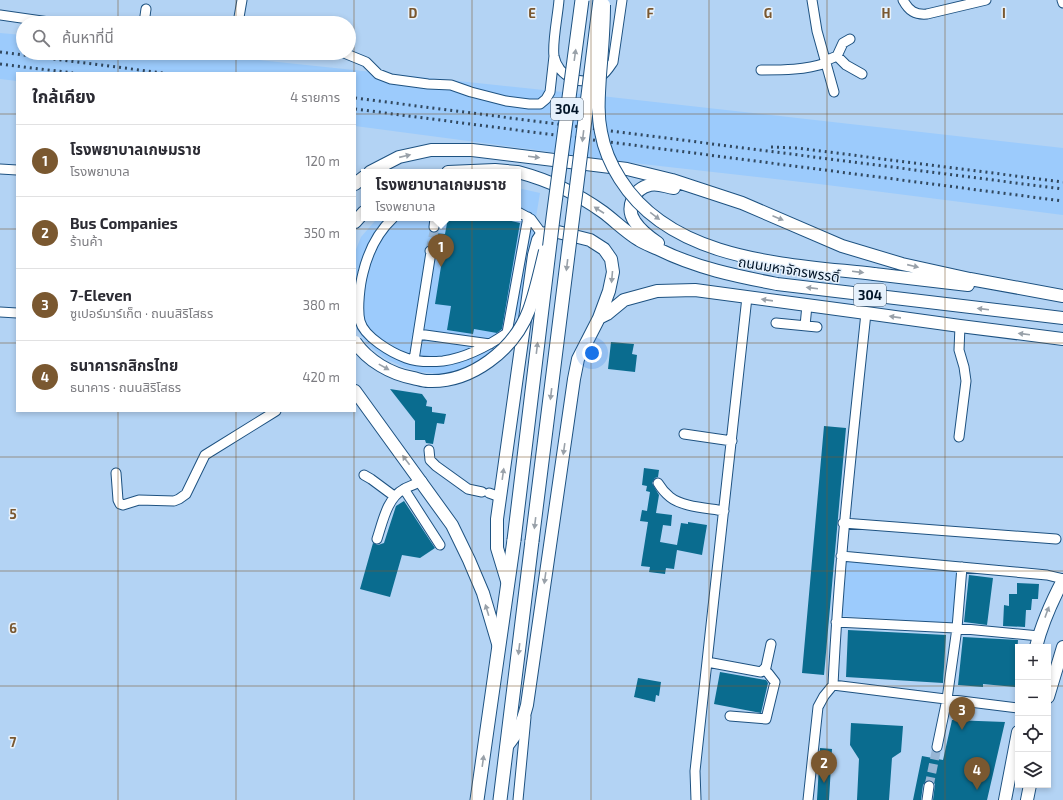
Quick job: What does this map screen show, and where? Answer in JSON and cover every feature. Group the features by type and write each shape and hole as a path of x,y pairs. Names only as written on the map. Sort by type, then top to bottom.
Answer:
{"highway":[{"name":"304","path":"553,218 582,0"},
{"path":"500,800 600,0"},
{"path":"477,800 514,540 553,218"}],"main road":[{"path":"604,0 598,112 606,152 626,189 638,203 668,226 687,237 710,247 734,255 761,260 1063,296"},
{"path":"376,169 399,157 431,150 472,150 627,169 672,180 742,203 842,246 902,264 970,279 1063,296"},
{"path":"521,173 545,181 573,194 602,212 639,240 679,260"},
{"path":"679,260 642,232 634,221 630,206 632,199 637,192 651,185 659,185 742,203"},
{"path":"356,344 361,351 375,362 391,371 409,377 428,381 445,380 477,370 493,358 507,344 518,330 528,311 553,218"},
{"path":"507,581 497,548 497,519 490,494 534,255 538,240 542,234 554,231 590,240 604,249 611,259 613,272 612,282 599,318 578,359 527,705 521,726 517,734 507,746"},
{"name":"ถนนมหาจักรพรรดิ์","path":"679,260 731,275 777,284 1063,318"},
{"path":"599,318 607,314 624,300 656,291 695,290 1063,339"},
{"path":"356,392 422,481 452,525 483,593 498,647"},
{"path":"1038,641 1049,607 1063,579"},
{"path":"1051,687 1063,647"},
{"path":"1005,800 1015,748"},
{"path":"1027,800 1029,788"}],"street":[{"path":"239,16 242,0"},
{"path":"356,58 366,62 378,74 390,79 428,84 451,85 499,99 529,104 540,104 546,100 550,92 559,0"},
{"path":"554,56 558,66 572,79 582,81 592,80 601,76 608,70 613,62 622,0"},
{"path":"812,0 817,31 834,92"},
{"path":"904,0 910,11 918,14 927,14 986,0"},
{"path":"145,16 146,9"},
{"path":"0,15 16,17"},
{"path":"761,70 808,68 826,62 837,56 843,43 850,39"},
{"path":"837,56 846,65 862,74"},
{"path":"0,169 16,170"},
{"path":"521,214 531,219 542,234"},
{"path":"391,221 374,241 365,263 361,279 360,321 364,331 385,348 406,358 414,360 442,361 466,355 490,344 507,333 528,217"},
{"path":"414,360 430,251"},
{"path":"696,800 695,771 747,297"},
{"path":"804,326 807,306"},
{"path":"0,312 16,313"},
{"path":"808,800 818,707 824,696 833,685 843,523 866,313"},
{"path":"776,323 817,327"},
{"path":"959,437 966,381 959,350 960,326"},
{"path":"418,334 490,344"},
{"path":"116,473 118,500 120,504 123,505 139,500 174,501 186,494 205,455 274,412"},
{"path":"684,434 732,441"},
{"path":"429,450 430,460 436,466 468,489 490,494"},
{"path":"364,475 394,496"},
{"path":"377,539 389,505 394,496 404,489 422,481"},
{"path":"658,483 669,496 682,503 724,511"},
{"path":"404,489 440,545"},
{"path":"843,523 1056,539"},
{"path":"841,556 1047,575 1063,579"},
{"path":"937,747 947,699 962,567"},
{"path":"836,622 956,628 1038,641"},
{"path":"708,662 757,672 766,668 771,644"},
{"path":"730,716 766,719 775,682 764,670"},
{"path":"833,685 1015,708"},
{"path":"518,800 525,741 527,705"},
{"path":"927,800 929,786"}],"shaded area":[{"path":"0,33 16,34 16,60 259,60 610,97 1063,148 1063,215 819,184 642,164 356,126 356,72 16,72 16,81 0,79"},
{"path":"521,189 540,193 521,308 505,337 493,350 475,363 461,370 442,374 421,372 404,367 386,359 368,345 356,326 356,250 361,237 375,221 521,221"},
{"path":"847,561 958,571 954,623 842,616"}],"building":[{"path":"447,221 511,221 520,223 502,329 497,333 474,329 473,334 447,330 451,306 435,304 443,254 437,253 437,250 432,245 434,233 445,234"},
{"path":"611,342 634,344 632,354 637,355 635,372 608,369"},
{"path":"390,389 422,394 427,401 426,406 432,407 432,412 446,414 444,424 437,423 433,444 426,443 425,440 415,440 415,421"},
{"path":"824,426 846,428 824,675 802,673"},
{"path":"644,468 659,470 658,477 655,478 652,483 659,495 656,513 672,515 671,526 663,525 660,542 677,545 681,523 688,524 688,522 707,525 702,555 677,550 674,569 666,568 665,574 649,572 650,567 641,566 648,522 640,521 642,510 647,511 650,492 646,491 647,486 642,485"},
{"path":"404,501 435,548 420,558 402,555 390,597 360,589 373,543 378,545 384,543 396,506"},
{"path":"969,575 993,578 987,625 964,622"},
{"path":"1017,583 1039,584 1038,599 1032,599 1031,610 1026,610 1025,627 1003,626 1004,605 1009,606 1009,594 1017,594"},
{"path":"848,630 946,635 943,683 846,677"},
{"path":"963,637 1018,640 1018,644 1015,644 1015,687 983,684 983,687 958,685"},
{"path":"720,672 766,680 768,683 761,713 714,704"},
{"path":"638,678 661,682 659,696 656,695 655,702 634,697"},
{"path":"952,720 1005,722 987,800 933,800 935,784 929,780 923,785 921,800 913,800 922,756 943,760"},
{"path":"851,723 903,726 901,752 892,758 889,800 857,800 859,759 850,745"},
{"path":"820,748 832,749 829,800 817,800"}],"tunnel":[{"path":"430,251 434,227"},
{"path":"929,786 937,747"}],"railway":[{"path":"0,52 16,54"},
{"path":"62,60 155,72"},
{"path":"0,64 65,72"},
{"path":"356,98 1063,189"},
{"path":"356,109 1063,201"},
{"path":"771,147 797,148 1063,182"}],"place":[{"name":"โรงพยาบาลเกษมราช","path":"441,267"},
{"name":"7-Eleven","path":"962,730"},
{"name":"Bus Companies","path":"824,783"},
{"name":"ธนาคารกสิกรไทย","path":"977,790"}]}
